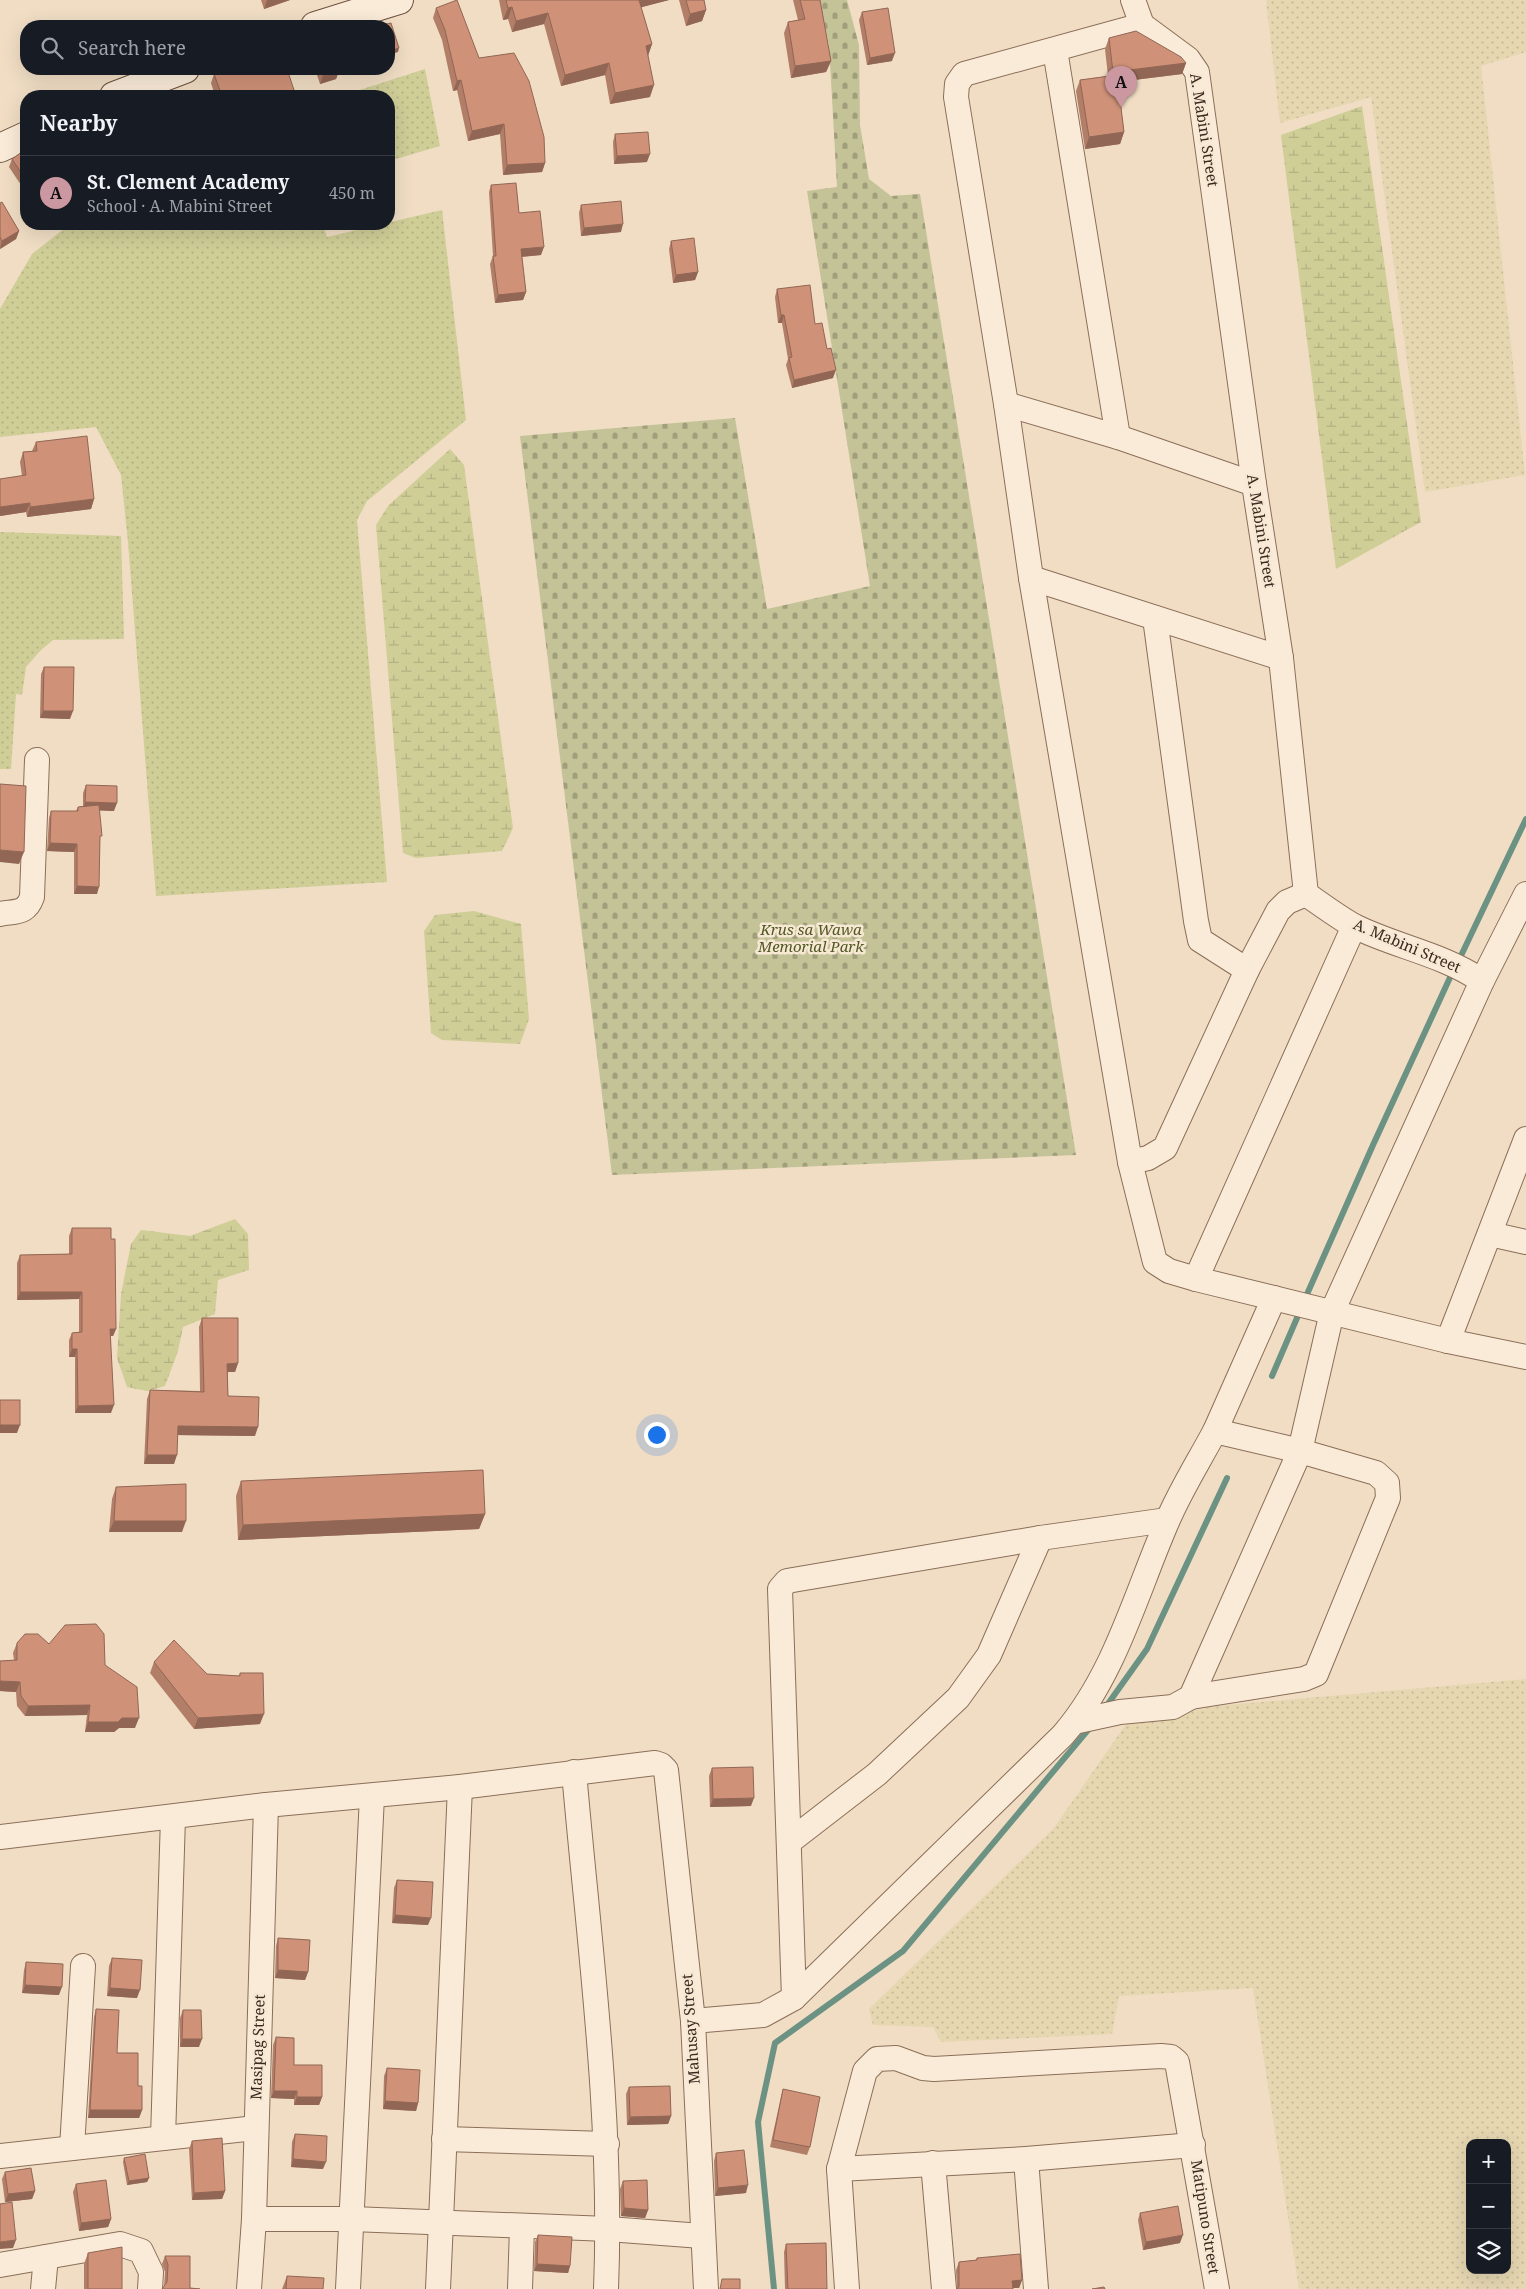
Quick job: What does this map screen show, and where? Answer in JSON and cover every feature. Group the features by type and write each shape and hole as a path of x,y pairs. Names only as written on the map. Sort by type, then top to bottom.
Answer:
{"main road":[{"path":"334,20 399,0"},
{"path":"130,90 169,75"},
{"path":"0,148 20,139"}],"street":[{"path":"1133,0 1142,25 964,74 957,84 956,97 1006,404 1031,578 1130,1162 1155,1262 1168,1271 1196,1279 1448,1341 1526,1356"},
{"name":"A. Mabini Street","path":"1142,25 1188,59 1197,72 1254,484 1281,658 1306,894 1354,926 1465,971"},
{"path":"1055,50 1118,437"},
{"path":"1006,404 1118,437 1254,484"},
{"path":"1031,578 1281,658"},
{"path":"1155,618 1200,940 1247,970"},
{"path":"0,914 23,910 29,905 32,897 38,760"},
{"path":"1130,1162 1148,1158 1166,1148 1247,970 1278,911 1287,902 1306,894"},
{"path":"1191,1697 1300,1451 1322,1310 1465,971 1526,894"},
{"path":"1196,1279 1354,926"},
{"path":"1448,1341 1524,1151"},
{"path":"1490,1234 1526,1242"},
{"path":"693,2020 763,2015 794,1998 1079,1720 1109,1664 1168,1520 1281,1299"},
{"path":"1079,1720 1120,1712 1173,1707 1191,1697 1304,1679 1316,1674 1388,1498 1387,1483 1376,1473 1300,1451 1215,1431"},
{"path":"794,1998 780,1589 782,1584 787,1580 1040,1538 1168,1520"},
{"path":"789,1842 877,1774 958,1698 989,1655 1040,1538"},
{"name":"Mahusay Street","path":"574,1772 655,1763 661,1765 666,1770 693,2020 706,2289"},
{"path":"0,1837 266,1806 460,1787 574,1772 607,2144 608,2229 606,2289"},
{"path":"438,2289 460,1787"},
{"path":"348,2289 372,1796"},
{"name":"Masipag Street","path":"249,2289 254,2219 266,1806"},
{"path":"163,2138 173,1817"},
{"path":"72,2148 83,1966"},
{"name":"Matipuno Street","path":"847,2289 839,2169 865,2071 877,2059 896,2058 923,2068 934,2069 1171,2057 1177,2062 1217,2289"},
{"path":"0,2156 256,2128"},
{"path":"444,2139 607,2144"},
{"path":"839,2169 1026,2159 1193,2145"},
{"path":"1026,2159 1036,2289"},
{"path":"933,2163 944,2289"},
{"path":"254,2219 352,2219 441,2224 608,2229 702,2236"},
{"path":"520,2289 522,2227"},
{"path":"0,2265 120,2244 141,2251 151,2272 150,2289"},
{"path":"43,2289 46,2257"}],"shaded area":[{"path":"1266,0 1526,0 1526,52 1481,66 1525,475 1425,492 1371,97 1280,123"},
{"path":"1526,1679 1526,2289 1299,2289 1253,1988 1119,1996 1112,2034 941,2042 933,2027 873,2025 869,2009 1054,1828 1126,1724 1216,1706"}],"green space":[{"name":"Krus sa Wawa Memorial Park","path":"819,0 847,0 859,45 860,125 869,179 891,196 920,194 1076,1155 612,1175 520,436 735,418 767,609 870,586 807,191 837,187 829,45"},
{"path":"425,69 440,146 395,159 395,90 360,90"},
{"path":"1362,106 1421,522 1336,569 1281,135"},
{"path":"442,210 466,420 367,501 357,520 387,882 156,896 121,475 96,427 0,437 0,309 32,254 62,230 325,230 327,237 357,230 395,230 395,221"},
{"path":"450,449 464,465 513,828 502,851 416,858 403,853 376,525 388,506"},
{"path":"0,532 121,536 124,639 53,640 26,667 22,695 16,694 11,769 0,769"},
{"path":"474,911 521,924 529,1019 520,1044 442,1040 431,1033 424,931 435,915"},
{"path":"235,1219 248,1234 249,1270 218,1280 215,1314 183,1327 178,1351 165,1386 147,1391 127,1387 117,1358 121,1294 131,1244 141,1230 190,1236"}],"building":[{"path":"457,0 479,58 514,53 529,81 544,137 545,163 507,165 504,124 472,131 461,80 457,81 445,30 436,8"},
{"path":"506,0 639,0 652,44 646,46 654,85 615,93 609,63 565,75 548,13 516,21 512,7 508,8"},
{"path":"686,0 704,0 706,10 690,14"},
{"path":"800,0 820,0 831,61 795,66 788,22 805,19"},
{"path":"888,8 895,53 870,58 862,12"},
{"path":"1136,31 1181,57 1186,63 1113,72 1109,38"},
{"path":"395,36 399,48 395,49"},
{"path":"214,75 289,75 294,90 220,90"},
{"path":"1117,75 1124,132 1089,137 1080,80"},
{"path":"648,132 650,154 617,156 615,134"},
{"path":"20,153 20,171 12,159"},
{"path":"516,183 519,213 540,211 544,247 521,249 526,292 498,295 493,256 496,256 491,185"},
{"path":"621,201 623,224 584,228 581,205"},
{"path":"2,202 19,231 2,241 0,237 0,203"},
{"path":"694,238 698,272 676,275 671,241"},
{"path":"810,285 815,324 822,323 827,349 831,348 836,370 794,380 789,358 792,357 784,315 781,315 777,289"},
{"path":"87,436 94,499 30,507 30,503 0,507 0,479 26,475 23,452 37,451 36,442"},
{"path":"44,667 74,667 73,711 43,711"},
{"path":"0,784 26,786 24,852 0,850"},
{"path":"86,785 117,786 117,803 85,802"},
{"path":"99,805 102,836 100,836 99,887 77,886 77,844 50,843 51,811 78,811 78,807"},
{"path":"72,1228 111,1228 111,1239 115,1239 116,1329 110,1329 114,1405 78,1406 77,1349 72,1349 72,1333 82,1332 82,1292 20,1292 20,1255 72,1254"},
{"path":"202,1318 238,1318 238,1363 227,1364 228,1396 259,1397 258,1427 178,1426 177,1455 147,1455 150,1390 204,1392"},
{"path":"0,1400 20,1400 20,1425 0,1425"},
{"path":"483,1470 485,1514 243,1525 241,1481"},
{"path":"186,1484 186,1521 114,1521 116,1487"},
{"path":"96,1624 104,1634 105,1665 137,1687 139,1718 122,1718 118,1722 88,1722 90,1705 28,1706 21,1696 20,1682 0,1681 0,1661 17,1660 17,1643 25,1634 38,1634 49,1644 65,1625"},
{"path":"174,1640 207,1674 240,1676 240,1673 263,1673 264,1714 198,1718 154,1662"},
{"path":"753,1767 754,1798 713,1799 712,1768"},
{"path":"397,1880 433,1882 431,1918 395,1915"},
{"path":"278,1938 310,1940 308,1972 278,1970"},
{"path":"112,1958 142,1960 140,1990 110,1988"},
{"path":"26,1962 63,1964 62,1987 25,1985"},
{"path":"96,2009 119,2010 117,2053 138,2053 138,2086 142,2086 142,2110 90,2110"},
{"path":"183,2010 201,2010 202,2039 182,2039"},
{"path":"276,2037 294,2038 294,2065 322,2065 322,2097 297,2097 297,2091 274,2091"},
{"path":"387,2068 420,2070 418,2103 385,2101"},
{"path":"670,2086 671,2116 630,2117 629,2087"},
{"path":"783,2089 820,2097 810,2147 773,2140"},
{"path":"295,2134 327,2136 326,2162 293,2159"},
{"path":"222,2138 225,2191 194,2193 192,2141"},
{"path":"744,2150 748,2185 718,2188 716,2153"},
{"path":"145,2154 149,2178 129,2181 124,2158"},
{"path":"31,2168 35,2191 8,2194 5,2172"},
{"path":"106,2180 111,2219 81,2223 76,2184"},
{"path":"647,2180 648,2210 624,2208 623,2181"},
{"path":"12,2202 16,2240 0,2242 0,2204"},
{"path":"1178,2206 1183,2235 1146,2242 1140,2213"},
{"path":"538,2235 572,2237 570,2266 537,2264"},
{"path":"826,2243 827,2289 788,2289 786,2244"},
{"path":"122,2247 122,2289 88,2289 88,2253"},
{"path":"1020,2254 1022,2280 1012,2281 1013,2289 957,2289 959,2287 959,2262 977,2260 977,2258"},
{"path":"165,2256 190,2256 190,2288 200,2289 162,2289 167,2282 168,2265"},
{"path":"287,2276 324,2278 323,2289 286,2289"},
{"path":"722,2279 740,2279 740,2289 720,2289"}],"waterway":[{"path":"1458,962 1526,819"},
{"path":"1304,1301 1453,971"},
{"path":"1272,1376 1300,1311"},
{"path":"1105,1708 1147,1649 1227,1478"},
{"path":"774,2289 758,2122 775,2043 903,1951 1093,1724"}],"place":[{"name":"St. Clement Academy","path":"1121,107"}]}
